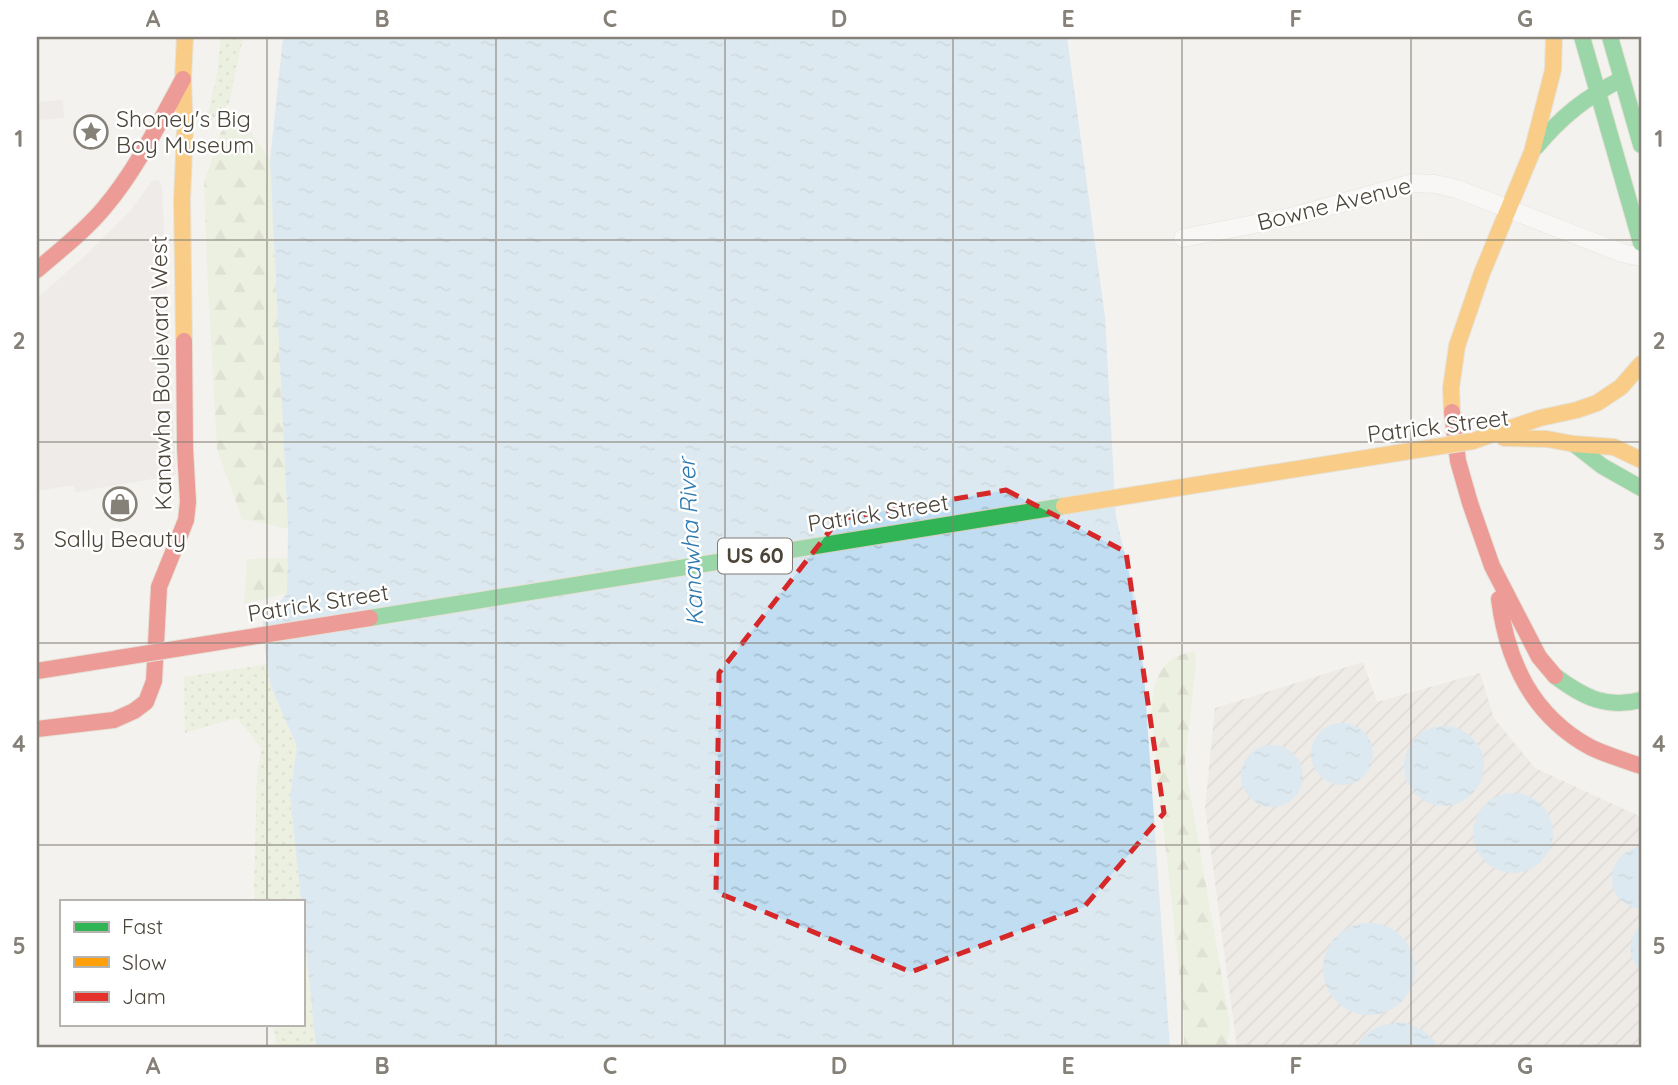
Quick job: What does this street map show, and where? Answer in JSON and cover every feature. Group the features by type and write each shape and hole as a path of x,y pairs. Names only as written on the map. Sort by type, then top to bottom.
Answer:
{"main road":[{"name":"Kanawha Boulevard West","path":"37,729 114,720 146,702 154,681 159,587 186,520 188,502 182,196 185,37"},
{"path":"1554,37 1553,70 1532,152 1469,307 1457,346 1451,388 1453,423 1458,461 1492,566 1507,641 1531,695 1547,715 1568,734 1592,748 1641,766"},
{"path":"1582,37 1641,243"},
{"path":"1610,37 1641,145"},
{"name":"Kanawha Boulevard West","path":"37,270 73,240 128,176 183,79"},
{"path":"1532,152 1552,126 1574,106 1622,79"},
{"path":"138,159 162,161 176,170 182,196"},
{"path":"1473,441 1542,417 1599,403 1615,393 1641,364"},
{"name":"Patrick Street","path":"37,671 1473,441 1517,438 1614,447 1641,460"},
{"path":"1570,443 1602,466 1641,488"},
{"path":"1492,566 1539,657 1554,675 1574,690 1597,701 1626,704 1641,700"}],"street":[{"name":"Bowne Avenue","path":"1183,238 1291,217 1413,183 1457,189 1622,253 1641,257"}],"highlighted area":[{"path":"1006,490 1126,552 1164,813 1084,907 911,972 716,892 719,673 839,519"}],"shaded area":[{"path":"63,100 64,118 37,120 37,102"},
{"path":"155,180 159,181 162,187 176,475 76,492 74,485 37,491 37,298 131,210"},
{"path":"1363,662 1377,702 1480,673 1494,718 1535,768 1641,817 1641,1048 1237,1048 1205,807 1215,708"}],"green space":[{"path":"221,37 243,37 229,104 205,126 217,74"},
{"path":"241,118 270,160 288,529 242,519 217,449 204,182 221,132"},
{"path":"287,558 287,593 244,604 247,559"},
{"path":"1195,652 1196,665 1185,763 1230,1024 1227,1048 1184,1048 1184,1019 1152,720 1155,685 1164,666 1182,654"},
{"path":"267,664 271,687 297,746 290,796 301,900 255,900 257,772 262,749 237,718 185,733 184,677"},
{"path":"304,930 316,1048 277,1048 272,1026 304,1026"}],"water":[{"name":"Kanawha River","path":"283,37 1067,37 1105,317 1116,517 1140,617 1170,1048 316,1048 304,930 304,900 301,900 290,796 297,746 271,687 263,621 287,593 288,529 270,160"},
{"path":"1342,723 1364,732 1373,754 1364,776 1342,785 1320,776 1311,754 1320,732"},
{"path":"1444,726 1459,729 1472,738 1481,751 1484,766 1481,781 1472,794 1459,803 1444,806 1429,803 1416,794 1407,781 1404,766 1407,751 1416,738 1429,729"},
{"path":"1272,745 1294,754 1303,776 1294,798 1272,807 1250,798 1241,776 1250,754"},
{"path":"1513,793 1528,796 1541,805 1550,818 1553,833 1550,848 1541,861 1528,870 1513,873 1498,870 1485,861 1476,848 1473,833 1476,818 1485,805 1498,796"},
{"path":"1641,847 1641,909 1619,899 1612,880 1618,860 1626,852"},
{"path":"1369,923 1387,926 1402,936 1412,951 1415,969 1412,987 1402,1002 1387,1012 1369,1015 1351,1012 1336,1002 1326,987 1323,969 1326,951 1336,936 1351,926"},
{"path":"1641,925 1641,971 1633,960 1630,948 1633,936"},
{"path":"1402,1022 1424,1031 1439,1048 1356,1048 1369,1032 1388,1024"}],"traffic: fast":[{"path":"1582,37 1641,243"},
{"path":"1610,37 1641,145"},
{"path":"1536,147 1575,108 1622,79"},
{"path":"1574,444 1602,466 1641,488"},
{"path":"370,618 1064,506"},
{"path":"1555,676 1575,690 1595,699 1617,703 1641,700"}],"traffic: slow":[{"path":"184,341 182,200 185,37"},
{"path":"1452,412 1451,388 1457,346 1482,273 1532,152 1553,70 1554,37"},
{"path":"1473,441 1540,418 1597,403 1621,387 1641,364"},
{"path":"1504,438 1547,439 1614,447 1641,460"},
{"path":"1064,506 1473,441"}],"traffic: jam":[{"path":"37,270 89,225 116,193 147,145 183,79"},
{"path":"37,729 114,720 146,702 154,681 159,587 186,520 188,502 184,341"},
{"path":"1452,412 1458,461 1492,566 1539,657 1555,676"},
{"path":"1499,599 1508,644 1526,685 1538,703 1552,719 1590,747 1641,766"},
{"path":"37,671 370,618"}],"place":[{"name":"Shoney's Big Boy Museum","path":"91,132"},
{"name":"Sally Beauty","path":"120,504"}]}
